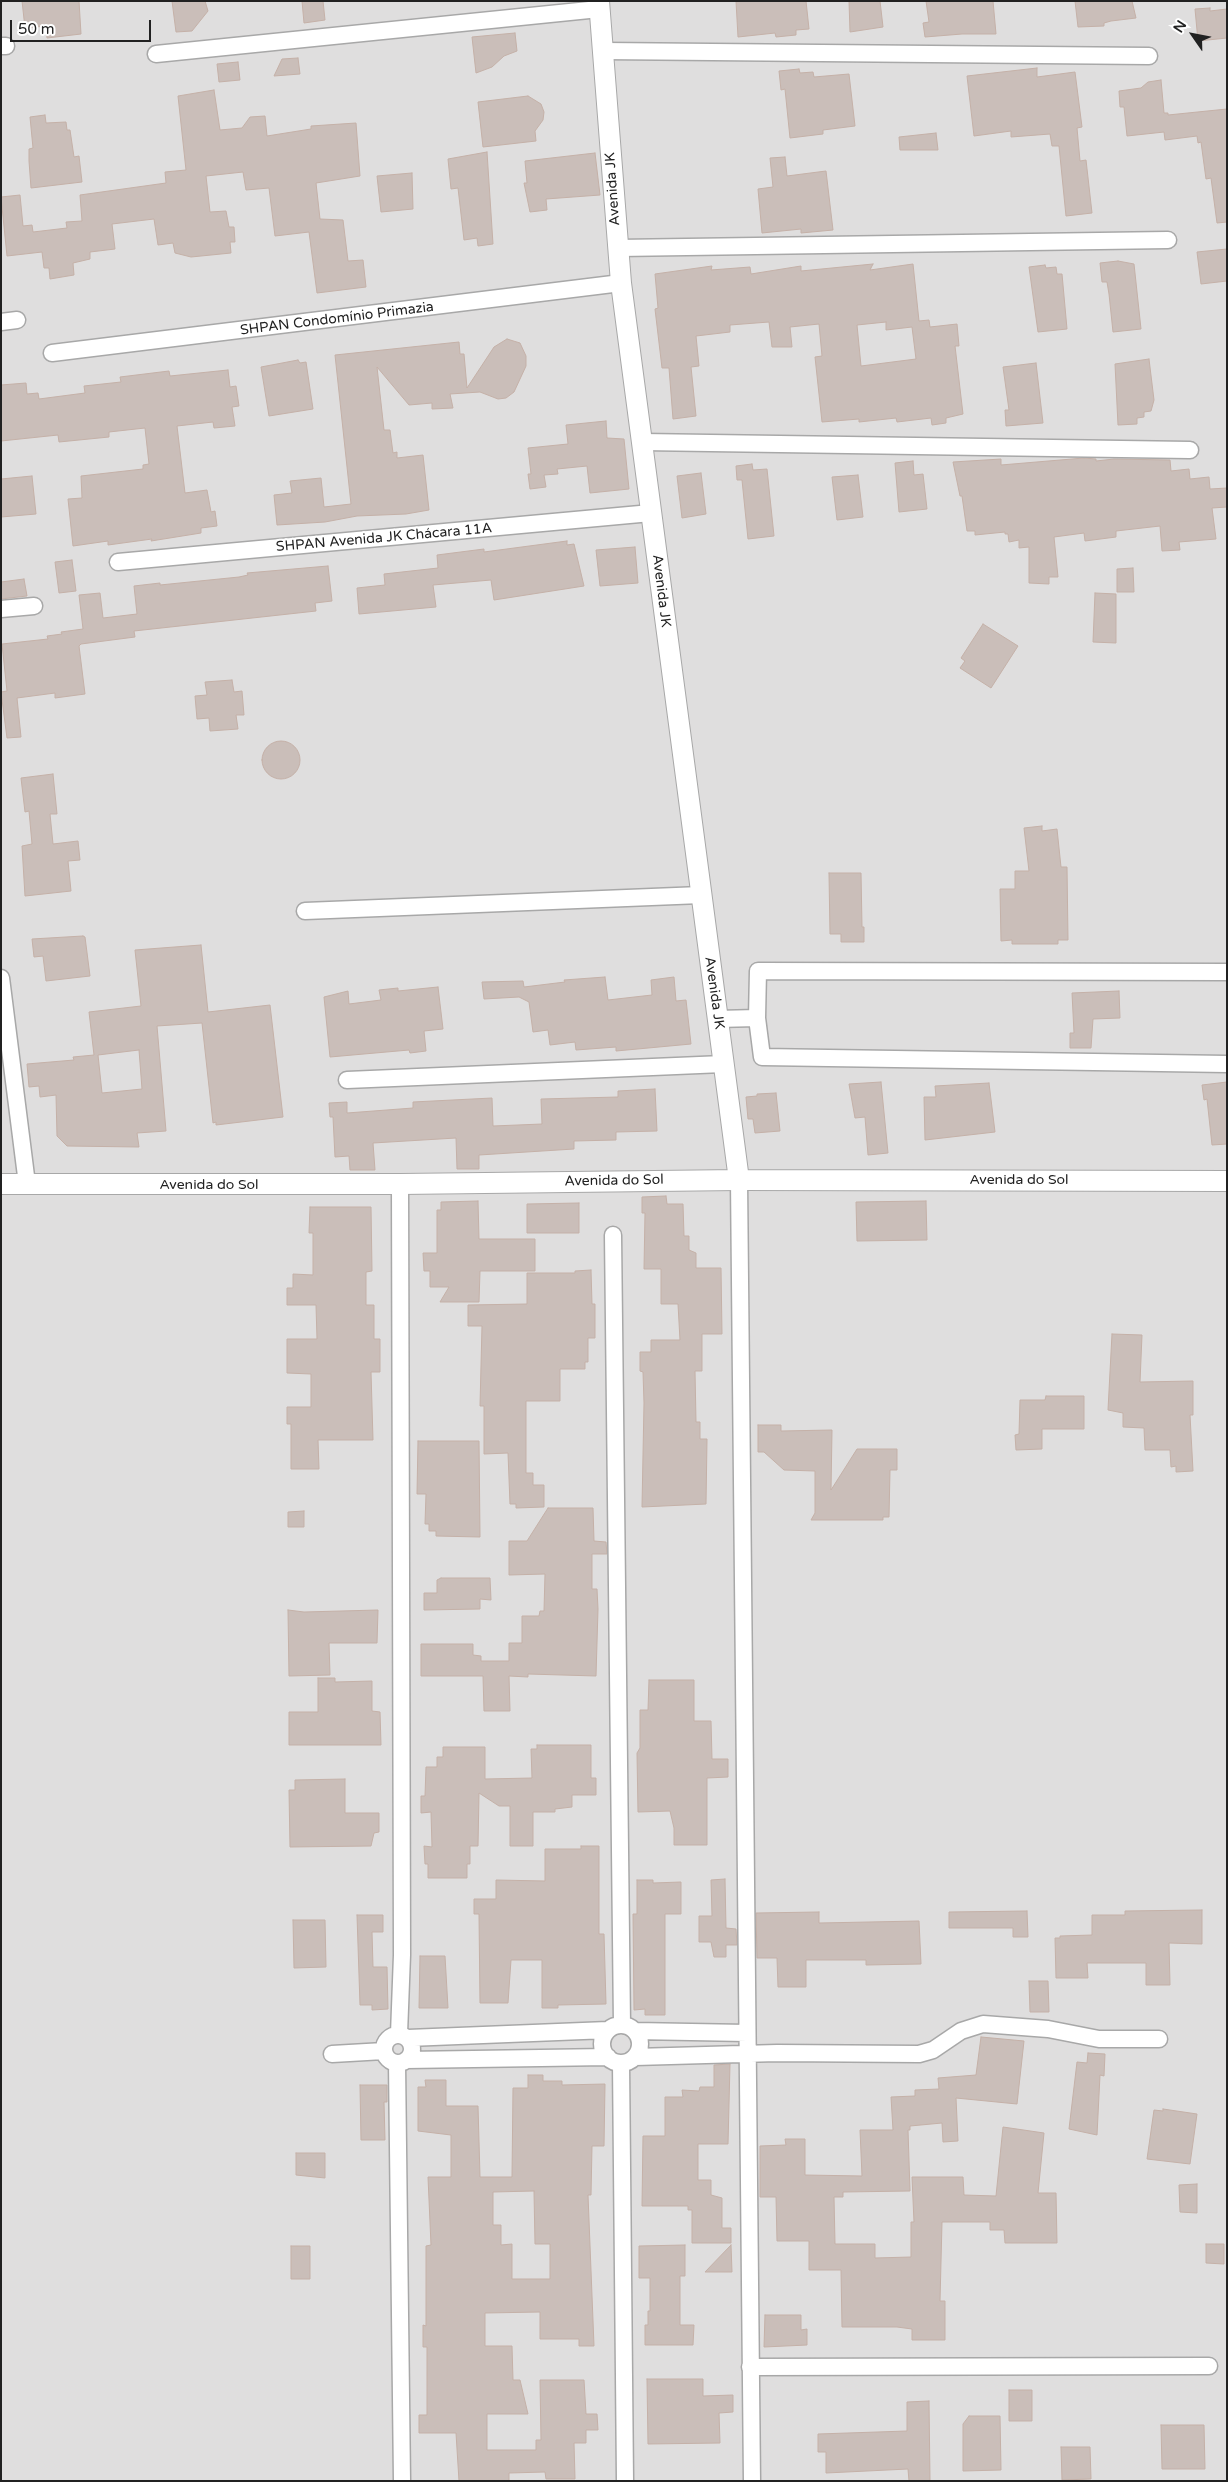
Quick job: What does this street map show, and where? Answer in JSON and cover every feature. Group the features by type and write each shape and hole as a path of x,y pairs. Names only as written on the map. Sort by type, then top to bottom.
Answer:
{"street":[{"name":"Avenida JK","path":"599,5 621,284 738,1180"},
{"path":"156,54 599,5"},
{"path":"603,51 1149,56"},
{"path":"618,248 1168,240"},
{"name":"SHPAN Condomínio Primazia","path":"52,354 621,284"},
{"path":"642,442 1190,450"},
{"name":"SHPAN Avenida JK Chácara 11A","path":"118,562 651,514"},
{"path":"1,609 34,606"},
{"path":"305,912 701,895"},
{"path":"1227,972 758,971 757,1018 762,1057 1227,1064"},
{"path":"1,978 27,1184"},
{"path":"718,1019 757,1018"},
{"path":"346,1080 723,1064"},
{"path":"738,1180 752,2481"},
{"name":"Avenida do Sol","path":"1,1184 400,1184 738,1180 1227,1181"},
{"path":"400,1184 402,1955 404,2036 412,2046 411,2054 402,2062 402,2481"},
{"path":"613,1235 622,2028 640,2044 621,2059"},
{"path":"748,2033 622,2028 391,2036 386,2042 384,2051 388,2059 402,2062 621,2059 747,2054 920,2054 933,2050 960,2031 983,2024 1048,2028 1099,2039 1159,2039"},
{"path":"622,2028 602,2043 621,2059 624,2481"},
{"path":"687,2032 688,2055"},
{"path":"332,2054 384,2051"},
{"path":"750,2367 1209,2366"}],"shaded area":[{"path":"1,1 1227,1 1227,2481 1,2481"}],"building":[{"path":"22,1 79,1 81,34 47,38 46,26 25,28"},
{"path":"172,1 205,1 208,11 192,31 176,32"},
{"path":"302,1 323,1 325,20 304,23"},
{"path":"736,1 806,1 809,29 796,30 796,35 776,37 775,33 738,37"},
{"path":"849,1 880,1 883,27 850,32"},
{"path":"926,1 993,1 996,34 925,37 923,23 929,22"},
{"path":"1075,1 1132,1 1136,18 1111,21 1104,23 1104,26 1078,27"},
{"path":"1210,8 1210,11 1227,9 1227,38 1198,41 1195,9"},
{"path":"515,33 517,51 504,56 492,67 476,73 472,37"},
{"path":"298,58 300,74 274,76 282,59"},
{"path":"238,62 240,80 219,82 217,64"},
{"path":"1037,68 1037,77 1075,72 1082,127 1077,128 1080,161 1086,160 1092,213 1066,216 1059,146 1052,146 1050,134 1011,137 1011,131 974,136 967,76"},
{"path":"799,69 800,73 813,72 814,77 849,74 855,126 823,130 823,134 790,138 785,89 781,90 779,71"},
{"path":"1161,80 1164,113 1168,113 1168,115 1227,109 1227,222 1217,223 1211,178 1206,179 1201,142 1198,143 1197,136 1165,140 1164,132 1127,136 1124,107 1120,107 1119,91 1141,88 1148,82"},
{"path":"214,90 220,130 242,128 250,117 265,116 267,136 311,129 311,126 356,123 360,176 316,183 320,219 343,220 348,261 363,260 366,287 317,293 309,232 275,236 269,188 246,190 243,172 206,176 210,212 226,211 229,227 234,227 235,242 230,242 231,253 191,257 175,253 173,243 158,245 154,219 112,224 115,249 90,252 90,259 73,263 74,275 50,279 49,268 44,268 42,252 7,256 1,197 20,195 23,226 32,225 33,232 67,228 66,222 82,221 80,195 166,183 165,172 186,170 178,96"},
{"path":"528,96 541,104 544,112 543,120 535,131 536,141 483,147 478,102"},
{"path":"45,115 46,123 66,122 67,130 70,130 74,157 79,156 82,182 31,188 29,149 33,148 30,117"},
{"path":"936,133 938,150 900,150 899,137"},
{"path":"487,152 493,244 478,246 477,238 464,240 458,188 451,189 448,159"},
{"path":"595,153 600,195 546,199 547,210 530,212 524,183 527,183 525,161"},
{"path":"785,157 787,176 826,171 833,230 801,233 801,229 762,233 758,189 773,187 770,158"},
{"path":"412,173 413,209 381,212 377,176"},
{"path":"1227,249 1227,281 1201,284 1197,252"},
{"path":"1118,261 1134,264 1141,329 1113,332 1107,282 1102,282 1100,263"},
{"path":"873,264 870,270 913,264 919,321 929,320 930,327 957,324 959,346 955,346 963,414 946,418 946,423 932,425 931,418 897,422 896,418 859,422 859,419 822,422 815,357 822,356 819,324 790,327 792,347 772,347 769,322 730,325 730,332 696,336 699,366 691,367 696,416 673,419 669,368 662,368 655,309 658,308 655,274 712,266 711,270 750,267 751,274 801,266 801,271","holes":["886,322 886,330 912,327 916,359 861,366 857,325"]},
{"path":"1045,265 1046,268 1056,267 1057,274 1062,274 1067,329 1038,332 1029,267"},
{"path":"507,339 520,343 526,356 526,366 514,392 506,398 498,399 480,392 450,394 453,408 432,409 432,403 409,405 377,367 384,430 390,430 393,453 397,452 397,458 423,455 429,510 406,514 357,516 325,522 277,525 274,495 292,493 290,481 321,478 324,507 351,504 335,355 459,342 460,354 464,354 467,388 494,347"},
{"path":"1149,359 1154,400 1151,411 1144,412 1144,417 1137,418 1137,424 1118,425 1115,364"},
{"path":"298,360 300,363 306,362 313,409 269,416 261,367"},
{"path":"1036,363 1043,423 1006,426 1005,410 1009,410 1003,367"},
{"path":"228,370 230,387 236,386 239,406 232,407 235,426 214,428 213,422 177,426 185,493 207,490 211,512 215,511 217,526 201,528 201,533 151,541 152,539 108,545 108,541 73,546 68,499 82,498 81,476 143,469 143,465 149,464 145,428 109,432 109,437 59,442 58,435 1,441 1,385 26,383 27,394 38,393 39,399 85,393 84,386 121,382 120,377 169,371 170,376"},
{"path":"606,421 607,438 624,439 629,489 590,493 587,466 557,469 558,474 544,475 546,487 530,489 528,474 531,474 528,448 568,444 566,425"},
{"path":"1084,458 1096,459 1096,461 1114,459 1170,460 1171,471 1189,469 1190,479 1209,477 1210,489 1227,488 1227,507 1212,508 1216,539 1179,542 1180,550 1162,551 1160,526 1116,531 1116,537 1085,541 1084,533 1054,537 1058,577 1049,577 1049,584 1029,583 1029,547 1019,548 1019,540 1009,542 1008,534 1005,534 1005,532 975,535 975,531 967,531 962,496 960,496 953,462 1001,459 1001,465"},
{"path":"913,461 914,475 923,474 927,509 899,512 895,463"},
{"path":"752,464 753,470 767,469 774,536 748,539 742,480 737,480 736,466"},
{"path":"701,473 706,514 682,518 677,476"},
{"path":"858,475 863,517 837,520 832,477"},
{"path":"32,476 36,514 1,517 1,479"},
{"path":"567,541 567,545 574,544 584,586 494,600 491,580 433,585 436,607 359,614 357,588 385,585 384,574 438,568 437,555 484,549 484,552"},
{"path":"635,547 638,583 600,586 596,550"},
{"path":"72,560 76,591 59,593 55,562"},
{"path":"328,566 332,601 315,603 316,611 134,631 135,637 81,644 79,646 85,694 55,698 55,693 17,698 21,737 7,738 1,692 7,691 2,644 48,639 47,636 83,629 79,595 100,593 103,618 137,614 134,586 239,577 248,575 247,573"},
{"path":"1133,568 1134,592 1117,592 1117,569"},
{"path":"24,579 27,596 1,599 1,582"},
{"path":"1095,593 1116,594 1116,643 1093,642"},
{"path":"983,624 1018,646 991,688 960,668 965,661 961,658"},
{"path":"232,680 234,692 242,691 244,715 236,715 238,729 210,731 209,718 197,719 195,696 207,695 205,682"},
{"path":"281,741 295,746 300,760 295,774 281,779 267,774 262,760 267,746"},
{"path":"53,774 57,814 50,814 53,844 78,841 80,860 68,861 71,891 25,896 22,846 32,844 29,811 25,812 21,778"},
{"path":"1042,826 1042,831 1057,829 1061,867 1067,867 1068,940 1058,940 1058,944 1012,944 1012,940 1001,941 1000,889 1015,889 1015,871 1029,871 1024,828"},
{"path":"829,873 861,873 864,942 841,942 841,934 830,934"},
{"path":"85,937 90,976 46,981 43,956 34,957 32,939"},
{"path":"201,945 208,1012 270,1005 283,1117 216,1125 216,1122 213,1123 202,1023 157,1026 166,1131 137,1133 139,1147 67,1146 57,1136 56,1095 40,1097 39,1086 29,1087 27,1064 74,1060 73,1057 94,1055 89,1012 141,1006 135,950","holes":["139,1050 142,1089 102,1093 98,1055"]},
{"path":"605,977 608,1000 652,995 651,980 674,977 676,1001 686,1000 691,1044 616,1051 616,1047 576,1050 575,1042 550,1045 548,1030 533,1032 529,1002 519,997 484,999 482,982 523,981 524,987 565,982 564,980"},
{"path":"438,987 443,1029 424,1031 426,1051 410,1053 409,1050 330,1057 324,997 348,991 349,1004 381,1000 379,990 398,988 398,991"},
{"path":"1119,991 1120,1018 1093,1019 1091,1048 1070,1048 1070,1033 1074,1033 1072,993"},
{"path":"881,1082 888,1153 868,1155 865,1117 855,1118 849,1084"},
{"path":"1227,1082 1227,1144 1212,1145 1207,1099 1204,1100 1202,1085"},
{"path":"989,1083 995,1132 925,1140 924,1097 936,1097 935,1086"},
{"path":"655,1089 657,1131 616,1132 616,1140 574,1141 574,1149 479,1155 479,1169 457,1169 456,1138 373,1143 375,1170 350,1170 349,1156 335,1157 333,1117 330,1117 329,1103 347,1102 347,1113 413,1108 413,1102 492,1098 493,1126 542,1124 541,1099 618,1097 618,1091"},
{"path":"776,1093 780,1131 755,1133 753,1119 748,1119 746,1097 757,1096 757,1094"},
{"path":"666,1196 667,1204 683,1204 684,1236 689,1236 689,1250 696,1253 696,1268 721,1268 722,1334 702,1334 702,1371 695,1371 696,1422 700,1422 700,1439 707,1439 706,1504 642,1507 644,1403 640,1352 651,1352 651,1340 680,1340 678,1304 661,1304 661,1269 644,1269 645,1213 642,1213 642,1197"},
{"path":"478,1201 479,1239 535,1239 535,1271 480,1271 479,1302 440,1302 449,1287 430,1287 430,1271 424,1271 423,1253 437,1253 437,1210 441,1210 441,1202"},
{"path":"926,1201 927,1240 857,1241 856,1202"},
{"path":"579,1203 579,1233 527,1233 527,1204"},
{"path":"310,1207 371,1207 372,1271 366,1272 366,1305 374,1305 374,1339 380,1339 380,1372 371,1372 373,1440 318,1440 319,1469 291,1469 291,1424 287,1424 287,1407 311,1407 311,1374 287,1373 287,1339 317,1339 316,1305 287,1305 287,1288 293,1288 293,1274 313,1275 313,1233 309,1233"},
{"path":"591,1270 592,1304 595,1304 595,1338 588,1338 588,1362 585,1362 585,1369 560,1369 560,1401 526,1401 526,1473 533,1473 533,1485 544,1485 544,1507 516,1508 516,1504 510,1504 508,1453 484,1454 484,1406 480,1406 482,1326 468,1326 468,1305 527,1304 527,1273 575,1273 575,1271"},
{"path":"1112,1334 1142,1335 1140,1382 1193,1381 1193,1415 1190,1415 1193,1471 1176,1472 1176,1466 1171,1467 1170,1450 1145,1450 1144,1428 1123,1427 1123,1413 1108,1410"},
{"path":"1046,1396 1084,1396 1084,1429 1042,1429 1042,1449 1016,1450 1015,1435 1019,1434 1020,1400 1045,1400"},
{"path":"758,1425 781,1425 781,1431 832,1430 831,1490 857,1449 897,1449 897,1470 890,1470 889,1517 883,1517 883,1520 811,1520 815,1513 815,1471 784,1470 764,1452 758,1452"},
{"path":"418,1441 479,1441 480,1537 436,1536 436,1531 429,1531 429,1524 425,1524 426,1494 417,1494"},
{"path":"548,1508 593,1508 594,1541 606,1542 607,1554 592,1554 592,1589 597,1589 598,1609 596,1676 528,1674 528,1677 509,1676 510,1711 484,1711 483,1676 421,1676 421,1644 473,1644 473,1655 481,1656 481,1661 509,1661 509,1643 522,1643 522,1616 539,1616 540,1611 544,1611 545,1574 509,1575 509,1541 527,1541"},
{"path":"304,1511 304,1527 288,1527 288,1512"},
{"path":"441,1578 490,1578 491,1600 480,1599 480,1609 424,1610 424,1593 437,1593 437,1580"},
{"path":"288,1610 304,1612 378,1610 377,1643 329,1643 330,1675 289,1676"},
{"path":"318,1678 335,1678 335,1682 372,1681 372,1711 380,1712 381,1745 289,1745 289,1712 318,1712"},
{"path":"649,1680 694,1680 694,1721 711,1721 712,1759 728,1759 728,1777 707,1778 707,1845 674,1845 674,1828 670,1811 638,1812 637,1753 640,1748 640,1710 648,1710"},
{"path":"537,1745 591,1745 591,1778 596,1778 596,1795 572,1795 572,1807 555,1809 555,1812 533,1812 533,1846 510,1846 510,1806 499,1806 479,1793 478,1846 470,1846 470,1864 467,1864 467,1878 428,1878 428,1864 425,1864 424,1846 432,1847 431,1812 421,1813 421,1796 425,1796 426,1767 437,1767 437,1757 443,1757 443,1747 485,1747 485,1779 532,1778 531,1749 537,1749"},
{"path":"345,1779 345,1813 379,1813 379,1832 374,1833 371,1846 290,1847 289,1790 295,1790 295,1780"},
{"path":"581,1846 599,1846 599,1934 604,1934 606,2004 558,2005 558,2008 542,2008 542,1960 511,1960 508,2003 480,2003 479,1914 474,1914 474,1899 496,1899 496,1880 545,1881 545,1849 581,1849"},
{"path":"725,1879 726,1928 736,1929 737,1945 726,1945 726,1957 714,1957 711,1942 699,1942 699,1916 712,1916 711,1880"},
{"path":"637,1880 653,1880 653,1883 681,1882 681,1914 665,1914 665,2015 645,2015 645,2009 634,2010 633,1914 637,1914"},
{"path":"1202,1910 1202,1944 1169,1943 1170,1985 1146,1985 1146,1963 1087,1963 1088,1978 1056,1978 1055,1938 1060,1938 1060,1936 1092,1935 1092,1915 1125,1915 1125,1911"},
{"path":"1027,1911 1028,1937 1013,1937 1013,1928 949,1928 949,1912"},
{"path":"819,1912 819,1923 919,1921 921,1964 866,1965 866,1960 806,1960 806,1987 778,1987 777,1958 757,1958 756,1913"},
{"path":"357,1915 383,1915 383,1932 372,1932 373,1967 387,1967 388,2009 372,2010 372,2005 360,2005"},
{"path":"293,1920 325,1920 326,1967 294,1968"},
{"path":"420,1956 445,1956 448,2008 419,2008"},
{"path":"1029,1981 1048,1981 1049,2012 1030,2012"},
{"path":"981,2037 1024,2041 1017,2104 956,2098 958,2141 943,2142 942,2123 910,2126 910,2130 908,2130 910,2191 843,2192 843,2197 834,2197 835,2244 875,2244 875,2258 911,2257 911,2222 914,2222 912,2177 963,2177 964,2195 996,2196 1003,2127 1044,2133 1038,2193 1056,2193 1057,2243 1005,2243 1004,2230 990,2230 990,2222 942,2222 940,2301 945,2301 945,2340 912,2340 912,2329 897,2327 842,2327 841,2270 809,2270 809,2241 777,2241 776,2197 760,2197 760,2146 786,2145 785,2139 805,2139 805,2175 862,2176 860,2130 893,2130 891,2097 915,2096 915,2090 939,2089 938,2078 976,2075"},
{"path":"1088,2053 1105,2054 1104,2076 1100,2075 1097,2135 1069,2129 1077,2062 1087,2063"},
{"path":"730,2064 728,2144 698,2144 698,2180 711,2180 711,2195 722,2198 722,2228 731,2228 731,2243 692,2243 692,2210 688,2210 688,2206 642,2206 643,2136 665,2136 665,2097 683,2097 682,2090 699,2091 700,2087 714,2087 714,2065"},
{"path":"528,2075 543,2075 543,2081 562,2081 562,2085 605,2084 604,2146 592,2146 591,2195 588,2195 594,2346 579,2346 579,2339 540,2339 540,2312 485,2313 485,2346 512,2346 513,2380 520,2380 528,2414 487,2414 487,2450 536,2450 536,2440 541,2440 540,2380 584,2380 586,2414 597,2414 598,2430 586,2430 586,2443 574,2443 575,2479 546,2479 545,2472 509,2473 509,2481 459,2481 456,2433 419,2433 419,2415 427,2415 427,2347 423,2347 423,2325 426,2326 426,2246 431,2245 428,2177 451,2177 451,2135 418,2131 418,2087 426,2087 425,2080 446,2080 446,2106 478,2106 480,2177 512,2177 513,2088 528,2088","holes":["534,2191 535,2244 550,2244 550,2279 512,2279 512,2244 501,2245 501,2225 493,2225 493,2192"]},
{"path":"360,2085 387,2085 387,2102 384,2102 385,2140 361,2140"},
{"path":"1163,2109 1197,2114 1190,2164 1147,2159 1154,2110 1163,2111"},
{"path":"296,2153 325,2153 325,2178 296,2175"},
{"path":"1197,2184 1197,2213 1180,2212 1179,2185"},
{"path":"1206,2244 1224,2244 1224,2264 1206,2263"},
{"path":"685,2245 685,2276 680,2276 680,2325 694,2325 693,2345 645,2345 645,2325 648,2325 648,2311 650,2311 650,2278 639,2278 639,2246"},
{"path":"731,2245 732,2272 705,2272"},
{"path":"291,2246 310,2246 310,2279 291,2279"},
{"path":"765,2315 801,2315 801,2330 807,2329 807,2345 764,2347"},
{"path":"647,2379 703,2379 703,2396 733,2395 733,2412 719,2413 720,2443 648,2444"},
{"path":"1009,2390 1032,2390 1032,2421 1009,2421"},
{"path":"929,2401 930,2481 909,2481 908,2469 826,2473 826,2452 818,2452 818,2434 907,2431 907,2402"},
{"path":"969,2416 1000,2416 1001,2470 963,2471 963,2424"},
{"path":"1161,2425 1204,2425 1205,2469 1162,2469"},
{"path":"1061,2447 1090,2447 1091,2479 1062,2480"}]}
